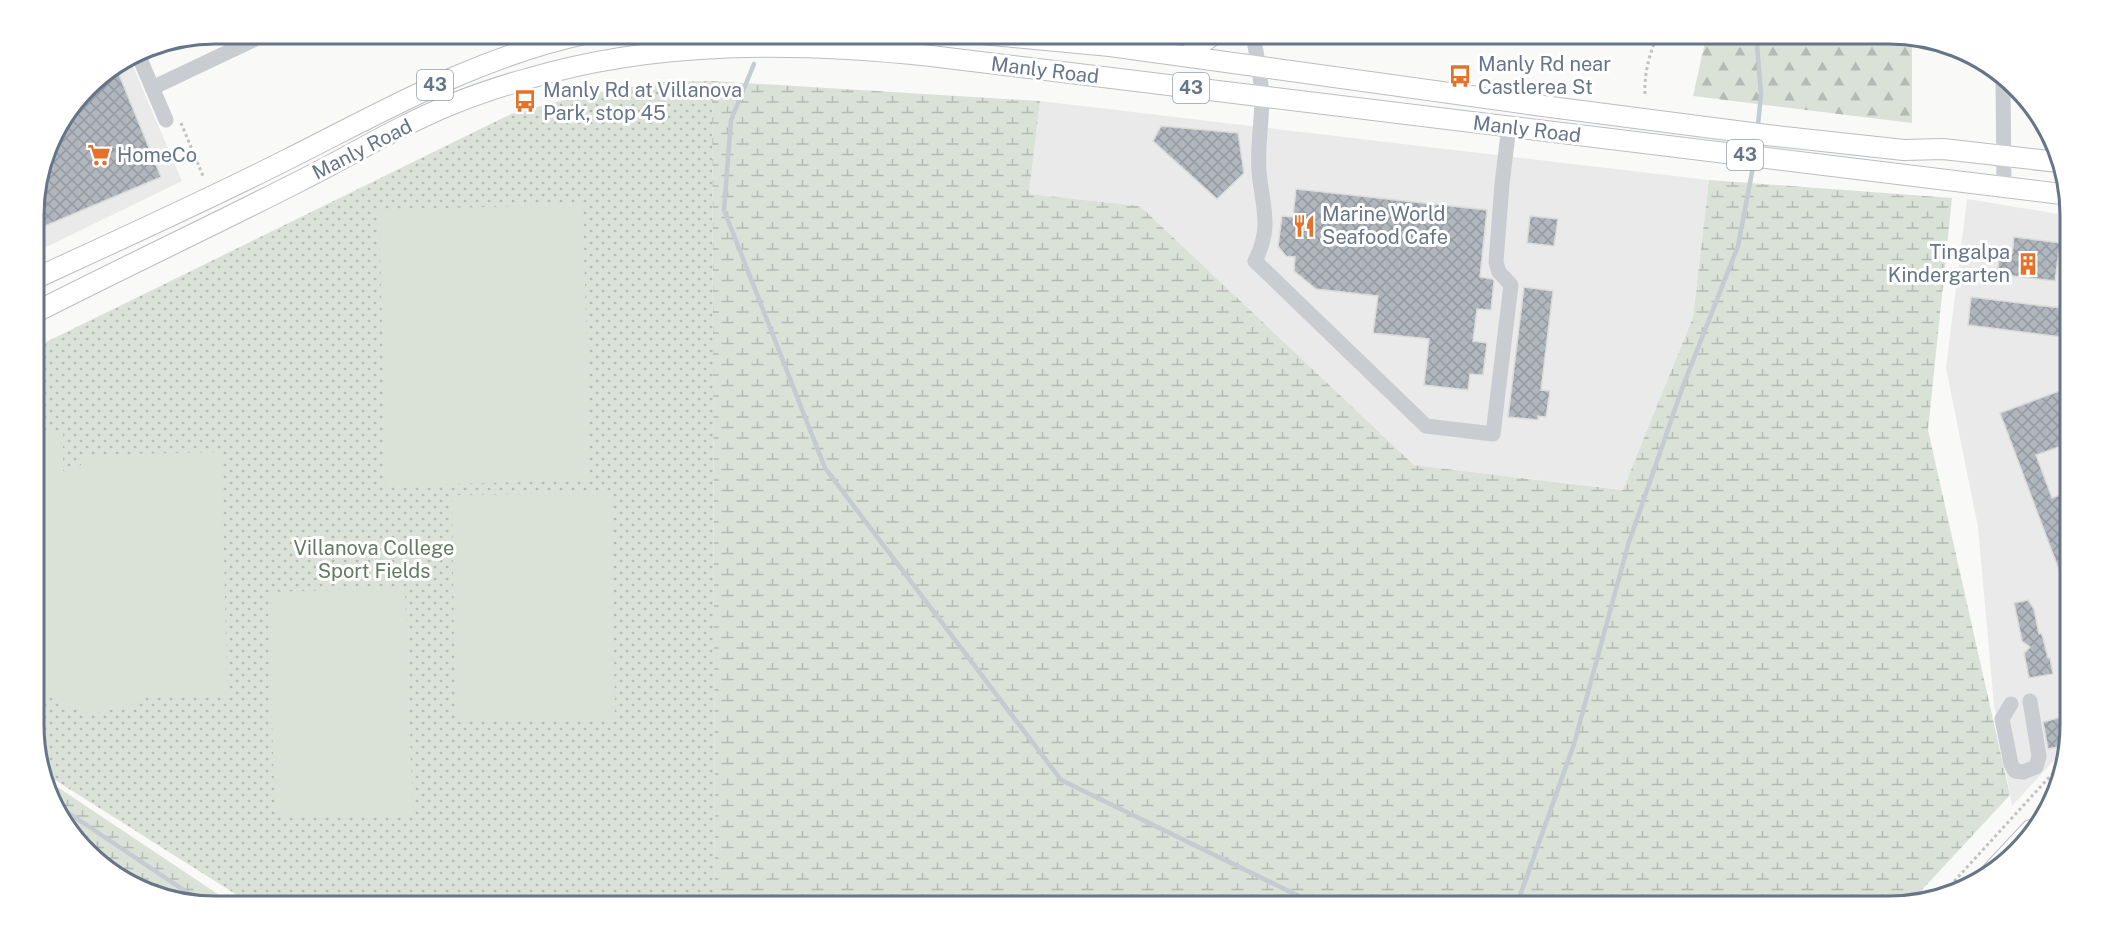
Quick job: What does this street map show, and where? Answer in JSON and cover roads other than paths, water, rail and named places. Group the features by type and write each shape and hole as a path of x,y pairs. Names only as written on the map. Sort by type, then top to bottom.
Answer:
{"main road":[{"name":"Manly Road","path":"44,274 213,197 429,87 481,65 547,44"},
{"name":"Manly Road","path":"1089,44 1767,135 1904,150 1943,149 2052,161"},
{"path":"1187,56 1201,44"},
{"name":"Manly Road","path":"44,308 449,106 528,78 618,59 731,48 773,46 866,49 2059,194"}],"street":[{"path":"152,88 245,44"},
{"path":"1255,44 1262,97 1259,170 1266,226 1262,248 1255,261 1426,426 1493,434 1511,285 1499,272 1496,262 1509,126"},
{"path":"141,60 152,88 172,117"},
{"path":"2003,86 2004,187"},
{"path":"2011,704 2002,719 2011,764 2015,771 2023,772 2036,767 2038,756 2030,701"}],"waterway":[{"path":"1757,44 1761,94 1758,125"},
{"path":"754,64 731,120 724,210 825,468 1061,780 1299,896"},
{"path":"1520,896 1574,744 1628,545 1683,386 1738,246 1753,167"},
{"path":"66,812 190,894"}],"place":[{"name":"Manly Rd near Castlerea St","path":"1460,76"},
{"name":"Manly Rd at Villanova Park, stop 45","path":"525,101"},
{"name":"HomeCo","path":"99,155"},
{"name":"Marine World Seafood Cafe","path":"1304,226"},
{"name":"Tingalpa Kindergarten","path":"2028,264"}],"park label":[{"name":"Villanova College Sport Fields","path":"374,560"}]}
